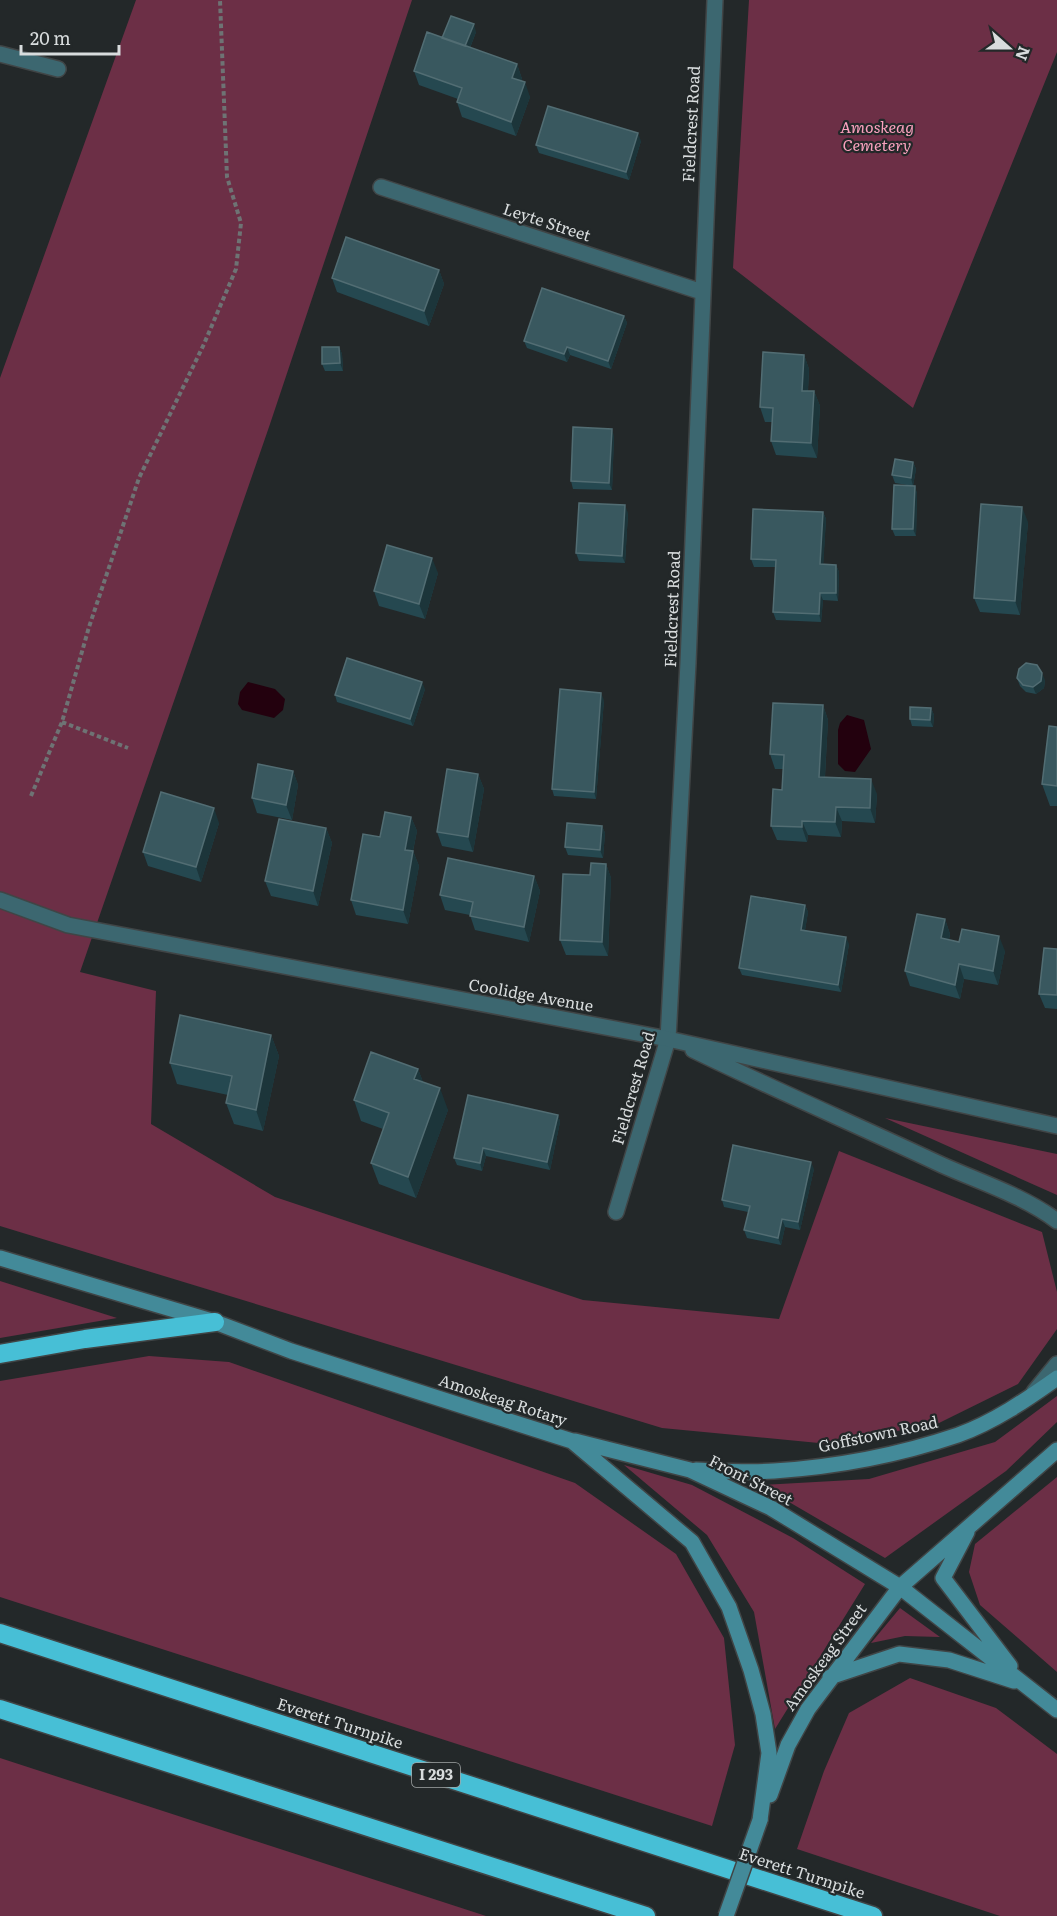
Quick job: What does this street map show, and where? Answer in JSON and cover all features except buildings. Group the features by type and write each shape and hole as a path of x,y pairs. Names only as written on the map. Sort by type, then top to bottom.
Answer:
{"highway":[{"path":"0,1354 85,1339 215,1322"},
{"name":"Everett Turnpike","path":"0,1633 873,1916"},
{"path":"0,1709 646,1916"}],"main road":[{"name":"Amoskeag Rotary","path":"0,1258 215,1322 291,1351 572,1441 692,1542 729,1607 751,1670 763,1714 769,1753 760,1820 726,1916"},
{"name":"Goffstown Road","path":"690,1470 772,1471 845,1463 958,1435 1027,1400 1057,1378"},
{"name":"Front Street","path":"572,1441 690,1470 771,1508 900,1587 1025,1685"},
{"path":"900,1587 1057,1450"},
{"path":"971,1524 943,1578 1025,1685 1057,1710"},
{"name":"Amoskeag Street","path":"760,1820 788,1745 808,1709 900,1587"},
{"path":"830,1677 899,1654 949,1660 1025,1685"}],"street":[{"name":"Fieldcrest Road","path":"616,1212 668,1039 688,651 715,0"},
{"path":"0,54 58,69"},
{"name":"Leyte Street","path":"381,187 702,291"},
{"name":"Coolidge Avenue","path":"0,900 68,925 668,1039 1057,1126"},
{"path":"668,1039 830,1116 998,1190 1057,1221"},
{"path":"1027,1400 1057,1364"}],"path":[{"path":"31,796 62,723 88,627 139,478 204,344 236,269 242,223 227,177 220,0"},
{"path":"62,723 128,748"}],"green space":[{"path":"136,0 412,0 269,427 80,972 156,991 151,1124 275,1197 583,1300 779,1319 839,1151 1042,1232 1057,1292 1057,1329 1018,1384 939,1423 829,1444 662,1428 0,1226 0,378"},
{"name":"Amoskeag Cemetery","path":"749,0 1057,0 1057,52 913,408 733,268"},
{"path":"885,1118 1057,1154 1057,1195"},
{"path":"0,1281 117,1318 0,1338"},
{"path":"149,1356 229,1362 575,1483 676,1554 724,1638 735,1745 712,1826 0,1597 0,1381"},
{"path":"1057,1396 1057,1422 1006,1471 885,1558 760,1485 869,1479 995,1442"},
{"path":"624,1465 692,1485 793,1538 865,1584 775,1729 754,1612 707,1535"},
{"path":"1057,1477 1057,1672 980,1605 969,1572 975,1544"},
{"path":"900,1608 940,1637 905,1636 871,1643"},
{"path":"910,1678 996,1708 1057,1754 1057,1916 1000,1916 797,1849 824,1771 849,1713"},
{"path":"0,1758 486,1916 0,1916"}],"shaded area":[{"path":"248,682 275,689 285,699 283,710 274,718 242,710 238,704 240,692"},
{"path":"847,715 864,720 871,749 855,772 845,771 838,764 838,730 840,723"}]}
